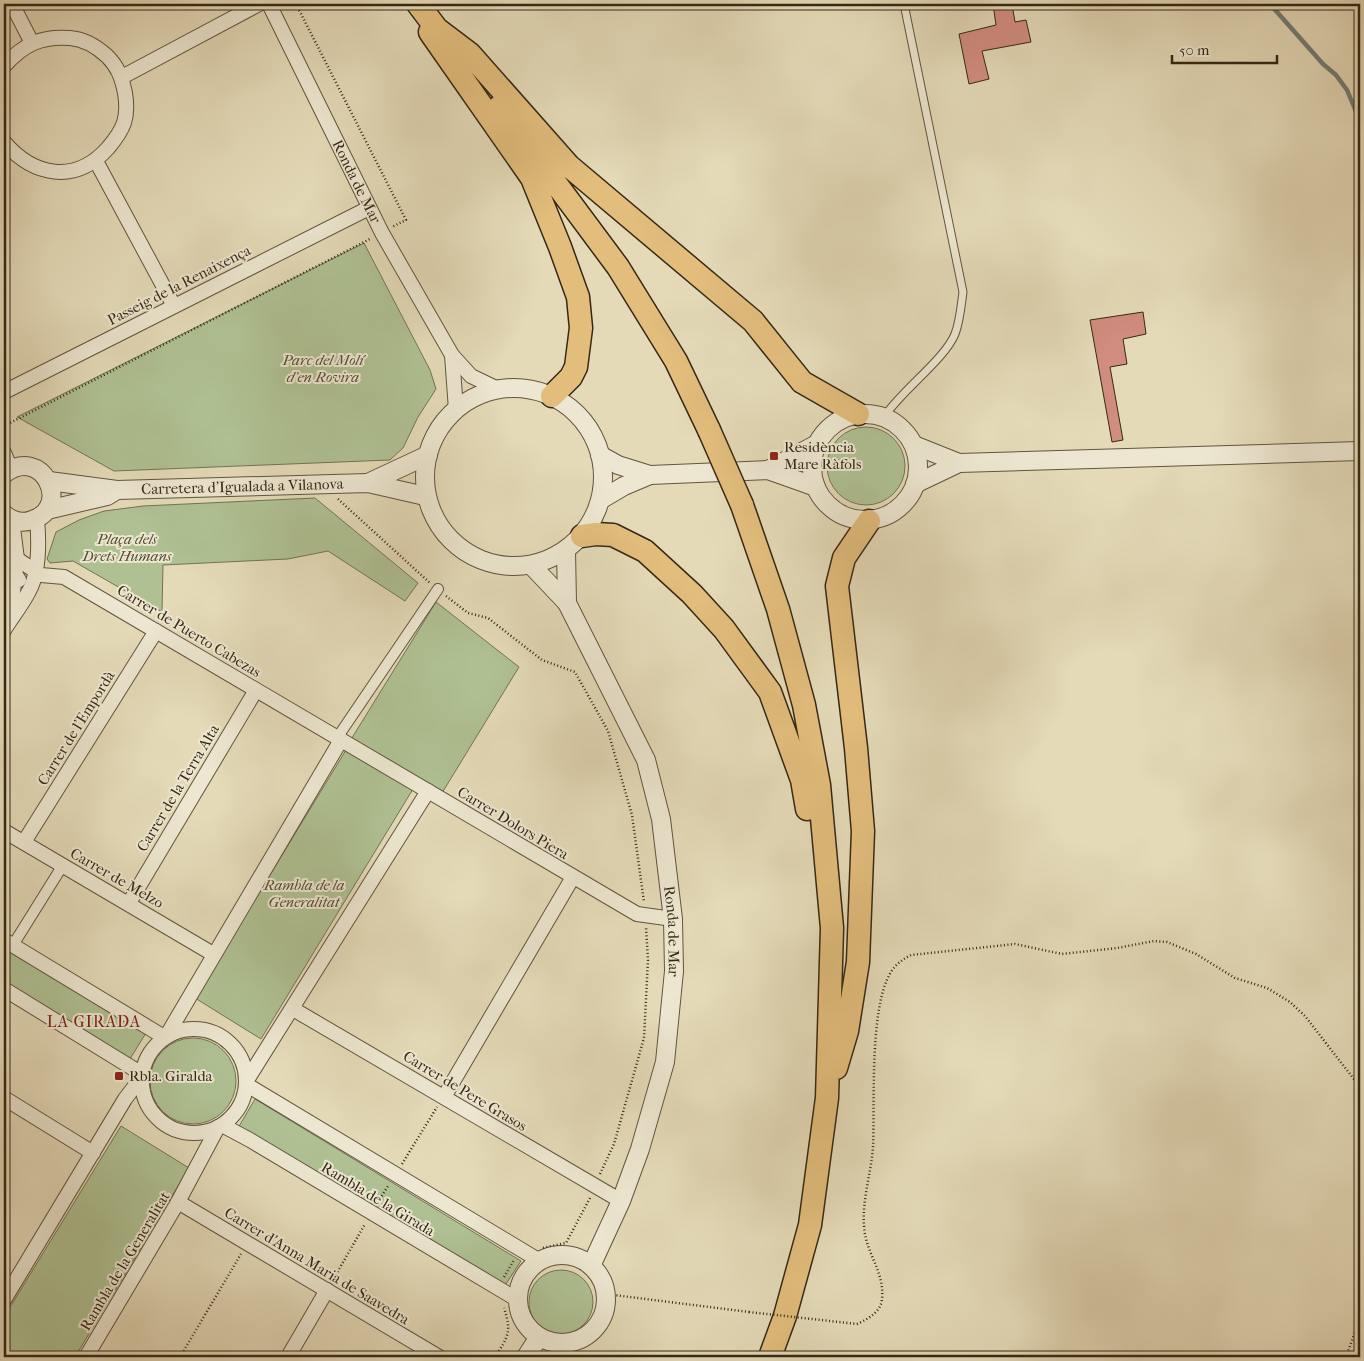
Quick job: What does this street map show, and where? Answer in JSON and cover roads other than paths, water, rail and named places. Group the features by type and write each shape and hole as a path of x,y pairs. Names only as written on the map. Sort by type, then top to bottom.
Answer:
{"highway":[{"path":"417,4 538,157 618,267 676,361 710,430 742,505 778,609 804,705 819,785 832,928 827,1098 810,1225 785,1316 770,1357"},
{"path":"417,4 432,36 532,178 560,246 578,297 581,328 576,367 571,376 552,396"},
{"path":"437,29 470,54 569,166 753,321 802,382 858,414"},
{"path":"827,1098 847,1031 858,962 863,830 856,748 837,586 844,558 868,521"},
{"path":"574,543 596,534 612,536 645,551 708,611 770,692 802,780 820,881 820,1042 827,1098"}],"street":[{"path":"12,4 32,42"},
{"path":"122,77 259,4"},
{"name":"Ronda de Mar","path":"269,4 370,208 452,355 470,376 498,390"},
{"path":"4,66 32,42 52,37 76,38 98,48 113,62 122,77 127,110 121,132 96,162 76,170 57,172 40,169 17,157 4,142"},
{"path":"96,162 174,306"},
{"name":"Passeig de la Renaixença","path":"4,392 370,208"},
{"name":"Ronda de Mar","path":"452,355 456,410"},
{"path":"602,499 600,455 596,441 578,415 552,396 535,390 516,388 498,390 476,397 456,410 439,430 428,455 424,475 425,496 434,514 453,542 481,560 533,567 574,543 602,499 624,486 650,475"},
{"path":"858,414 884,417 898,424 907,433 914,445 917,466 915,484 910,495 899,508 884,517 868,521 850,518 834,511 822,499 816,487 812,474 812,460 817,444 832,425 858,414"},
{"path":"768,470 817,444"},
{"path":"914,445 959,463 1360,451"},
{"name":"Carretera d'Igualada a Vilanova","path":"368,484 428,455"},
{"path":"600,455 618,465 650,475 768,470 816,487"},
{"path":"915,484 959,463"},
{"path":"6,465 36,469 49,481 52,496 42,514 35,578 26,597 6,626"},
{"name":"Carretera d'Igualada a Vilanova","path":"49,481 118,490 368,484 425,496"},
{"name":"Carretera d'Igualada a Vilanova","path":"7,517 28,522 42,514 107,496 118,490"},
{"path":"4,543 7,517"},
{"path":"6,626 16,575 17,559 7,517"},
{"name":"Ronda de Mar","path":"567,603 574,543"},
{"name":"Carrer de Puerto Cabezas","path":"17,559 41,575 64,577 339,739"},
{"path":"4,565 11,568 22,583 26,597"},
{"name":"Ronda de Mar","path":"533,567 567,603 646,760 661,819 673,919 674,971 665,1062 640,1149 621,1201 591,1266"},
{"path":"4,1300 125,1099 141,1076 153,1047 165,1036 339,739 438,589"},
{"name":"Carrer de l'Empordà","path":"24,842 156,631"},
{"name":"Carrer de la Terra Alta","path":"128,902 256,690"},
{"name":"Carrer Dolors Piera","path":"339,739 637,914 673,919"},
{"path":"141,1076 143,1094 149,1108 165,1124 187,1133 203,1132 220,1126 239,1108 247,1083 428,791"},
{"name":"Carrer de Melzo","path":"4,831 128,902 213,954"},
{"path":"62,864 8,943 165,1036"},
{"path":"444,1097 573,877"},
{"path":"4,989 141,1076"},
{"name":"Carrer de Pere Grasos","path":"293,1008 621,1201"},
{"path":"165,1036 182,1029 197,1028 213,1031 227,1039 238,1050 244,1065 247,1083"},
{"name":"Rambla de la Girada","path":"247,1083 395,1174 541,1255"},
{"path":"4,1114 8,1100 93,1153"},
{"name":"Rambla de la Girada","path":"220,1126 250,1140 372,1214 511,1303"},
{"name":"Rambla de la Generalitat","path":"86,1357 178,1202 220,1126"},
{"name":"Carrer d'Anna Maria de Saavedra","path":"178,1202 327,1290 416,1351 439,1357"},
{"path":"541,1255 567,1256 580,1259 591,1266 603,1283 606,1294 605,1308 600,1321 591,1332 580,1340 566,1343 552,1342 539,1337 511,1303 524,1278 541,1255"},
{"path":"288,1357 327,1290"},
{"path":"526,1357 539,1337"}],"lane":[{"path":"884,417 893,404 946,349 955,336 963,292 904,4"}],"waterway":[{"path":"1270,4 1323,64 1336,75 1347,90 1360,121"}],"place":[{"name":"Residència Mare Ràfols","path":"774,456"},
{"name":"Rbla. Giralda","path":"119,1076"}],"district":[{"name":"LA GIRADA","path":"94,1021"}],"park label":[{"name":"Parc del Molí d'en Rovira","path":"323,368"},
{"name":"Plaça dels Drets Humans","path":"127,548"}]}
